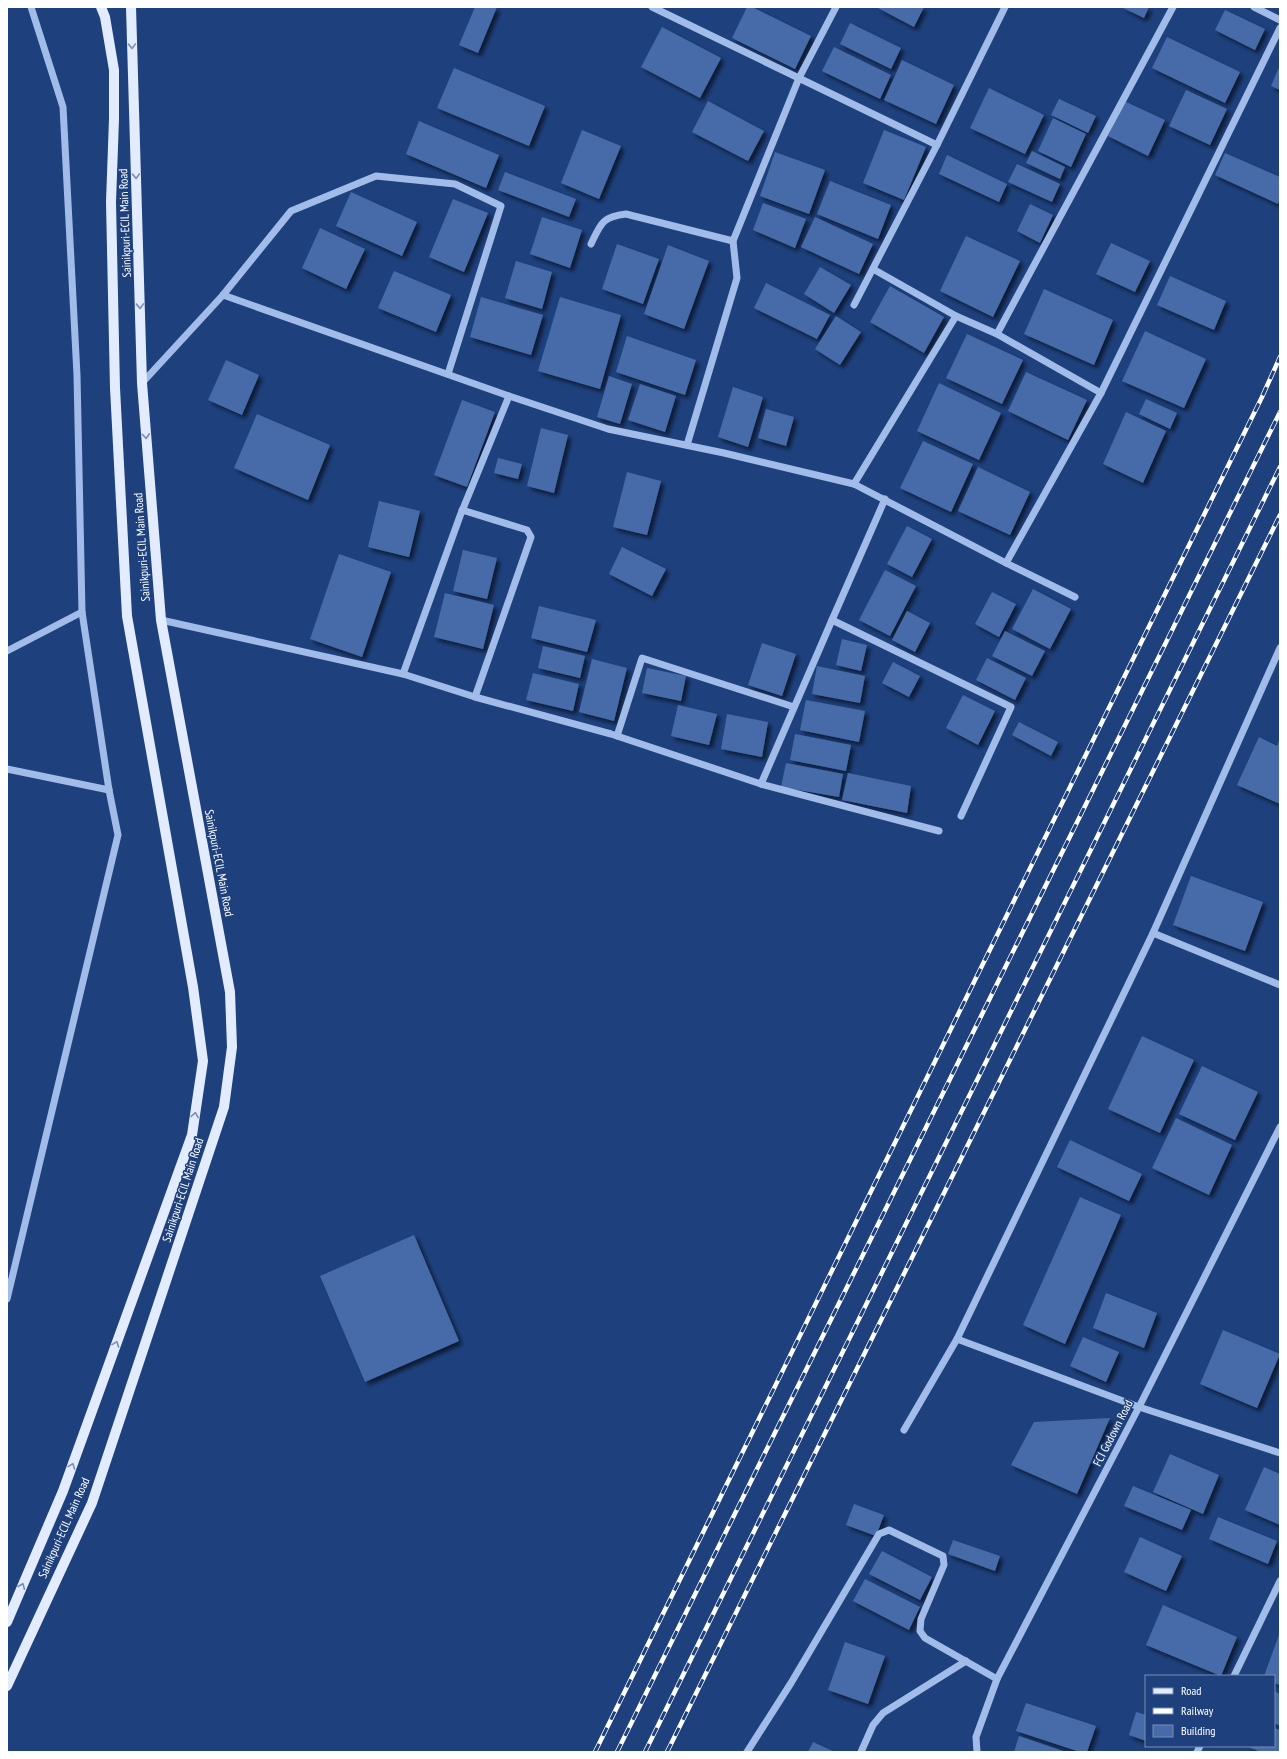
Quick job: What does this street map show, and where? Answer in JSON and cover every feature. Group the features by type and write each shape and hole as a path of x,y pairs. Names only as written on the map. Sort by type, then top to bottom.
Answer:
{"main road":[{"name":"Sainikpuri-ECIL Main Road","path":"7,1622 63,1491 192,1135 203,1061 193,987 127,616 114,365 111,202 114,70 105,17 101,7"},
{"name":"Sainikpuri-ECIL Main Road","path":"7,1686 92,1503 224,1107 232,1047 230,992 161,620 142,383 131,7"}],"street":[{"path":"7,1299 118,835 109,790 82,612 77,374 63,106 31,7"},
{"path":"652,7 937,145"},
{"path":"687,445 737,278 732,241 799,78 836,7"},
{"path":"854,305 937,145 1005,7"},
{"path":"997,334 1173,7"},
{"path":"1254,7 1280,20"},
{"path":"1006,563 1101,393 1280,28"},
{"path":"142,383 223,295 291,211 376,176 456,184 501,206 448,374"},
{"path":"591,244 601,223 612,216 626,214 732,241"},
{"path":"873,269 956,316 997,334 1101,393"},
{"path":"223,295 509,396 608,429 687,445 854,484 1006,563 1076,597"},
{"path":"854,484 956,316"},
{"path":"403,674 462,510 509,396"},
{"path":"761,784 885,499"},
{"path":"462,510 527,530 531,537 475,697"},
{"path":"7,651 82,612"},
{"path":"161,620 403,674 475,697 617,736 761,784 938,831"},
{"path":"832,620 1011,708 961,816"},
{"path":"904,1430 957,1339 1153,933 1280,648"},
{"path":"617,736 642,658 794,707"},
{"path":"7,769 109,790"},
{"path":"1153,933 1280,985"},
{"name":"FCI Godown Road","path":"977,1752 976,1737 997,1679 1140,1407 1280,1127"},
{"path":"957,1339 1140,1407 1280,1453"},
{"path":"747,1752 791,1683 879,1534 884,1531 889,1530 943,1556 944,1565 921,1619 920,1631 925,1638 997,1679"},
{"path":"1234,1675 1280,1581"},
{"path":"861,1752 873,1725 883,1713 966,1661"}],"building":[{"path":"475,7 497,7 478,53 459,45"},
{"path":"747,7 752,7 811,36 795,69 732,38"},
{"path":"876,7 924,7 914,27"},
{"path":"1121,7 1149,7 1144,18"},
{"path":"1225,10 1265,29 1255,50 1215,30"},
{"path":"850,23 901,48 891,69 840,44"},
{"path":"662,27 721,58 700,98 641,67"},
{"path":"1167,37 1240,72 1225,103 1152,68"},
{"path":"834,47 891,75 880,99 822,71"},
{"path":"902,60 954,85 936,124 884,100"},
{"path":"1280,65 1280,90 1271,86"},
{"path":"454,68 545,106 529,146 437,108"},
{"path":"989,88 1044,115 1025,154 970,128"},
{"path":"1186,90 1227,109 1210,145 1169,126"},
{"path":"1059,99 1096,116 1088,133 1051,115"},
{"path":"708,101 764,131 748,161 692,132"},
{"path":"1124,101 1165,120 1148,156 1108,136"},
{"path":"1053,118 1086,134 1071,167 1038,151"},
{"path":"419,121 499,155 486,188 406,154"},
{"path":"582,130 621,146 599,199 561,183"},
{"path":"884,130 926,147 904,200 863,183"},
{"path":"1032,151 1065,167 1060,179 1026,163"},
{"path":"775,152 825,170 809,214 760,196"},
{"path":"1225,153 1280,177 1280,199 1278,204 1215,175"},
{"path":"947,155 1007,184 999,202 939,174"},
{"path":"1017,164 1060,184 1052,202 1008,182"},
{"path":"505,172 576,199 569,217 498,190"},
{"path":"830,181 891,205 878,239 817,214"},
{"path":"351,192 417,222 402,256 336,226"},
{"path":"453,199 488,213 464,272 429,257"},
{"path":"763,203 806,219 795,248 753,230"},
{"path":"1030,204 1053,215 1040,243 1017,231"},
{"path":"542,217 582,230 570,268 530,254"},
{"path":"815,217 873,244 859,274 801,247"},
{"path":"320,228 365,249 346,289 302,268"},
{"path":"966,236 1020,261 993,317 940,291"},
{"path":"1111,243 1150,261 1135,292 1096,274"},
{"path":"617,244 659,259 643,304 602,289"},
{"path":"668,245 709,261 684,329 644,314"},
{"path":"516,261 552,272 542,309 505,298"},
{"path":"820,267 851,285 834,313 804,294"},
{"path":"394,271 451,295 436,332 378,308"},
{"path":"1170,276 1226,301 1214,330 1157,305"},
{"path":"766,283 830,315 817,339 754,308"},
{"path":"890,286 944,317 924,353 870,322"},
{"path":"1044,289 1113,320 1094,365 1024,334"},
{"path":"481,297 543,315 531,355 470,337"},
{"path":"560,297 621,315 600,389 538,371"},
{"path":"836,316 861,332 840,365 815,349"},
{"path":"1145,331 1206,359 1184,408 1122,381"},
{"path":"967,334 1023,360 1002,404 946,378"},
{"path":"627,336 696,360 685,395 616,372"},
{"path":"226,360 259,375 242,415 208,400"},
{"path":"1026,372 1087,400 1068,440 1008,411"},
{"path":"609,376 632,384 620,424 597,417"},
{"path":"939,383 1001,413 979,460 917,431"},
{"path":"640,384 676,396 665,432 628,420"},
{"path":"733,387 763,397 748,447 718,437"},
{"path":"1146,399 1177,413 1170,429 1139,414"},
{"path":"462,400 495,412 467,487 434,475"},
{"path":"766,409 794,417 786,446 758,438"},
{"path":"1126,412 1166,431 1143,483 1103,464"},
{"path":"257,414 330,445 308,500 234,468"},
{"path":"541,428 568,435 554,493 527,486"},
{"path":"923,441 973,464 951,512 900,488"},
{"path":"498,458 522,464 518,479 494,473"},
{"path":"978,467 1030,492 1010,535 958,511"},
{"path":"627,472 661,481 647,535 613,527"},
{"path":"379,501 420,511 409,557 368,547"},
{"path":"907,526 932,539 912,577 887,564"},
{"path":"622,547 666,569 652,596 609,574"},
{"path":"463,550 497,558 487,599 453,591"},
{"path":"339,554 391,572 362,657 310,639"},
{"path":"885,570 916,586 890,636 859,620"},
{"path":"1033,589 1071,609 1050,649 1012,629"},
{"path":"992,592 1016,604 999,637 975,624"},
{"path":"445,593 494,605 483,649 434,637"},
{"path":"539,606 596,620 587,652 531,638"},
{"path":"907,611 930,623 915,652 892,640"},
{"path":"1005,631 1045,651 1032,676 992,656"},
{"path":"842,639 867,645 861,671 836,665"},
{"path":"762,643 796,654 782,696 748,685"},
{"path":"543,646 585,656 580,678 538,668"},
{"path":"987,658 1026,678 1015,700 976,680"},
{"path":"592,659 627,668 614,721 579,712"},
{"path":"893,662 920,676 909,697 882,683"},
{"path":"817,666 865,676 860,703 812,694"},
{"path":"647,668 686,676 681,701 642,693"},
{"path":"533,673 579,684 573,711 526,700"},
{"path":"963,695 995,711 978,745 946,728"},
{"path":"806,700 865,711 859,742 800,730"},
{"path":"678,705 717,714 709,745 671,736"},
{"path":"727,714 768,722 762,757 721,749"},
{"path":"1019,722 1058,742 1051,756 1012,735"},
{"path":"795,734 851,745 846,771 790,760"},
{"path":"1259,737 1277,746 1280,738 1280,804 1237,785"},
{"path":"786,763 843,774 839,797 781,787"},
{"path":"848,773 911,786 907,813 842,800"},
{"path":"1191,876 1263,902 1245,951 1173,925"},
{"path":"1142,1036 1194,1060 1160,1133 1108,1109"},
{"path":"1202,1066 1258,1092 1235,1140 1179,1114"},
{"path":"1176,1118 1232,1145 1209,1195 1152,1168"},
{"path":"1070,1140 1142,1174 1129,1201 1057,1167"},
{"path":"1080,1197 1121,1215 1065,1344 1023,1325"},
{"path":"414,1235 459,1341 365,1382 320,1276"},
{"path":"1106,1293 1157,1313 1144,1348 1093,1328"},
{"path":"1223,1330 1280,1354 1257,1408 1200,1384"},
{"path":"1083,1337 1119,1352 1106,1382 1070,1366"},
{"path":"1110,1418 1077,1494 1011,1465 1034,1422"},
{"path":"1170,1454 1219,1475 1203,1514 1153,1492"},
{"path":"1264,1467 1280,1474 1280,1525 1245,1510"},
{"path":"1133,1486 1191,1510 1182,1530 1124,1506"},
{"path":"854,1504 884,1515 876,1536 846,1525"},
{"path":"1218,1517 1277,1541 1268,1564 1209,1539"},
{"path":"1140,1537 1182,1556 1166,1591 1124,1572"},
{"path":"953,1540 1000,1556 995,1571 948,1554"},
{"path":"882,1551 932,1577 920,1600 869,1574"},
{"path":"865,1579 920,1607 909,1630 853,1601"},
{"path":"1163,1605 1237,1637 1221,1675 1146,1645"},
{"path":"1280,1632 1280,1685 1275,1683 1275,1675 1264,1675"},
{"path":"845,1642 885,1656 868,1704 828,1690"},
{"path":"1275,1692 1280,1694 1280,1726 1275,1724"},
{"path":"1026,1703 1096,1726 1087,1752 1080,1752 1016,1731"},
{"path":"1136,1712 1145,1715 1145,1741 1129,1735"},
{"path":"1275,1728 1280,1730 1280,1752 1261,1752 1248,1747 1275,1747"},
{"path":"1019,1736 1066,1752 1014,1752"},
{"path":"813,1742 835,1752 808,1752"}],"railway":[{"path":"595,1752 1262,397 1280,357"},
{"path":"617,1752 1280,412"},
{"path":"645,1752 1280,467"},
{"path":"667,1752 1280,515"}]}
